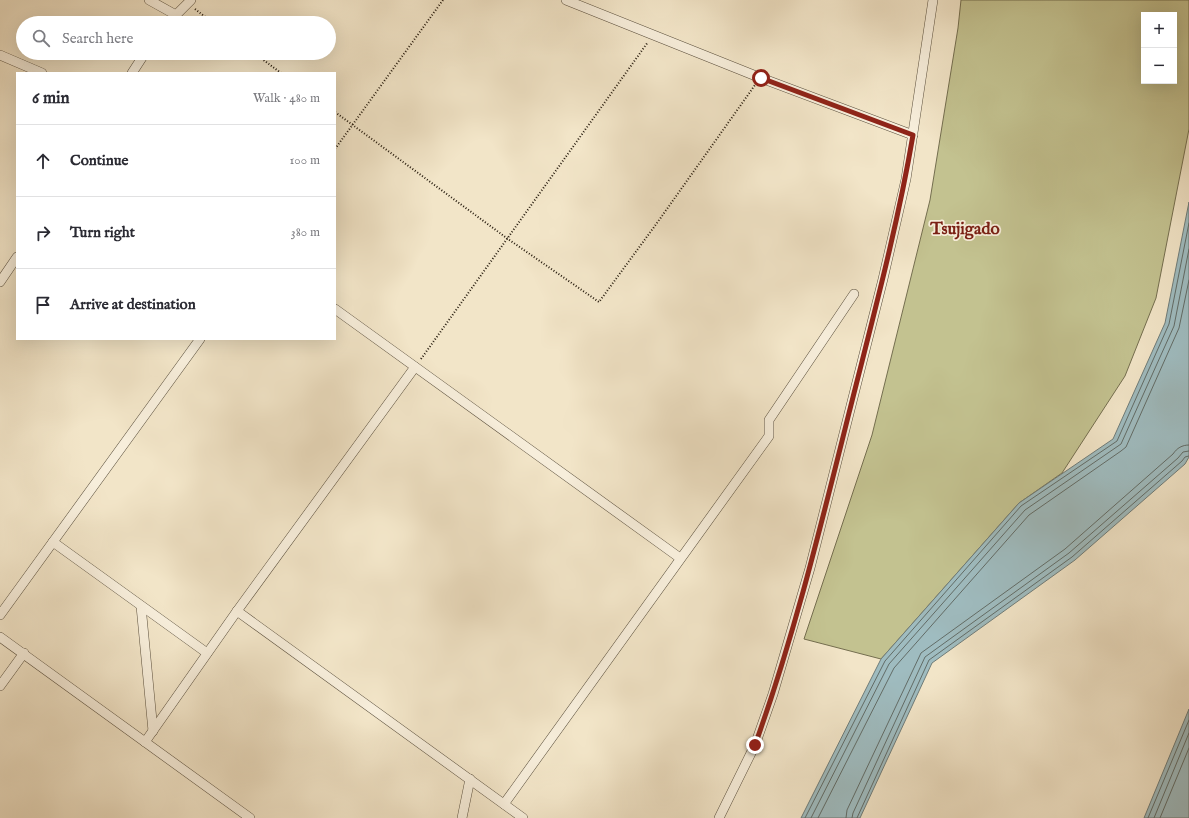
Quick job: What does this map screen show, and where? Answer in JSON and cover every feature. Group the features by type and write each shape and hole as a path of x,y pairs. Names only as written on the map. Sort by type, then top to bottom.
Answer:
{"street":[{"path":"149,0 176,15 187,1"},
{"path":"566,0 761,78 913,135"},
{"path":"719,818 755,745 773,694 801,597 834,472 883,279 906,179 933,0"},
{"path":"0,55 40,72"},
{"path":"133,72 140,60"},
{"path":"0,282 16,258"},
{"path":"504,804 769,436 769,420 854,294"},
{"path":"336,310 680,558"},
{"path":"0,615 199,340"},
{"path":"145,742 236,611 415,367"},
{"path":"53,542 207,653"},
{"path":"141,606 153,731"},
{"path":"236,611 524,818"},
{"path":"0,637 250,818"},
{"path":"0,686 24,653"},
{"path":"462,818 470,779"}],"path":[{"path":"336,149 443,0"},
{"path":"187,1 205,16"},
{"path":"415,367 653,35"},
{"path":"263,60 280,72"},
{"path":"336,113 508,239 599,302 761,78"}],"shaded area":[{"path":"961,0 1189,0 1189,129 1156,298 1125,376 1062,473 1019,503 881,659 804,639 872,435 930,200 958,28"}],"water":[{"path":"1189,202 1189,457 1185,464 1075,560 932,663 860,818 801,818 881,659 1019,503 1113,439 1165,323"},
{"path":"1189,709 1189,818 1144,818"}],"district":[{"name":"Tsujigado","path":"965,228"}],"route":[{"path":"755,745 773,694 810,568 883,279 892,234 906,179 913,135 761,78"}]}
